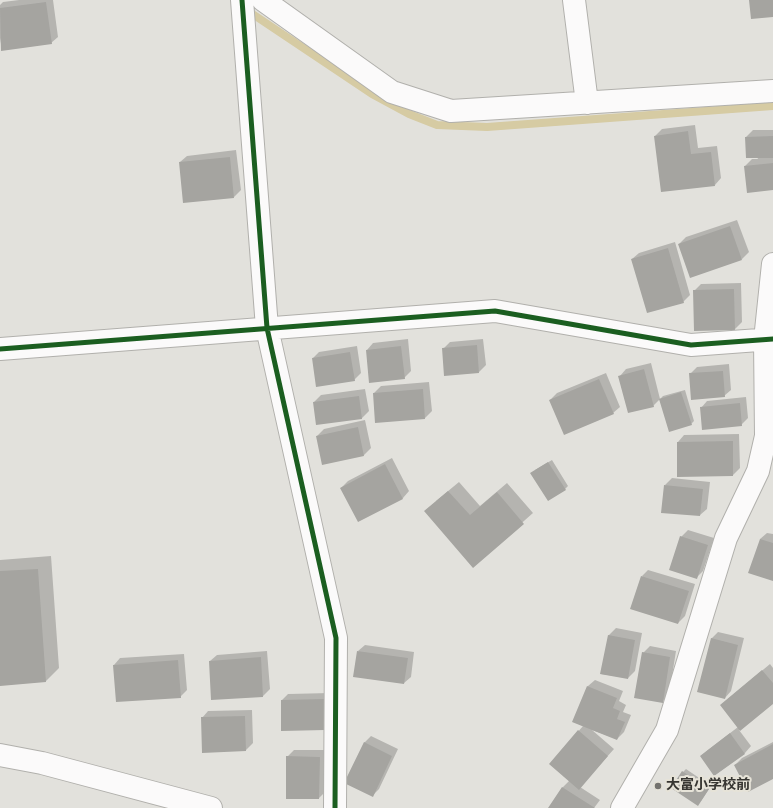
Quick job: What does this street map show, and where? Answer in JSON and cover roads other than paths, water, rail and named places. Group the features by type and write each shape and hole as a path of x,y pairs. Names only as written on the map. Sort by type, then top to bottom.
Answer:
{"street":[{"path":"242,0 267,328 336,638 335,808"},
{"path":"263,0 392,92 451,111 773,91"},
{"path":"574,0 588,103"},
{"path":"622,808 667,730 726,538 758,471 766,436 773,264"},
{"path":"0,349 495,311 691,345 769,340"},
{"path":"0,755 42,763 211,808"}],"waterway":[{"path":"245,9 372,94 409,114 437,125 487,127 773,106"}],"place":[{"name":"大富小学校前","path":"658,786"}]}
